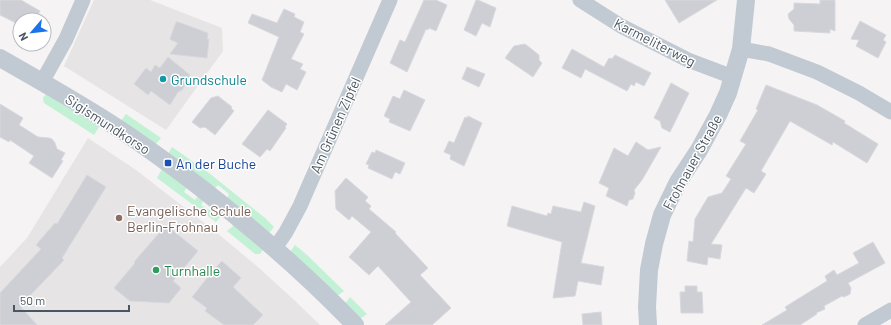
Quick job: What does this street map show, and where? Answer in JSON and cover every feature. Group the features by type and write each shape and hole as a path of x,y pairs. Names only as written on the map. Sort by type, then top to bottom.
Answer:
{"street":[{"path":"42,82 66,39 83,0"},
{"name":"Am Grünen Zipfel","path":"275,248 286,232 300,206 390,0"},
{"name":"Karmeliterweg","path":"580,0 621,26 688,60 733,77"},
{"name":"Frohnauer Straße","path":"648,325 647,307 649,270 662,215 678,182 699,150 718,115 728,93 741,49 746,0"},
{"path":"741,49 769,54 817,72 859,93 891,112"},
{"name":"Sigismundkorso","path":"0,58 110,122 168,163 275,248 336,305 355,325"},
{"path":"864,325 891,310"}],"shaded area":[{"path":"94,0 150,0 222,28 223,51 166,130 64,66"},
{"name":"Evangelische Schule Berlin-Frohnau","path":"88,138 136,170 216,232 259,268 320,325 0,325 0,267 27,238"}],"green space":[{"path":"46,94 99,127 94,135 44,103 43,98"},
{"path":"126,114 161,138 155,145 120,122"},
{"path":"172,147 209,173 265,218 274,227 269,233 227,199 229,194 218,185 214,189 168,154"},
{"path":"162,169 187,187 184,192 195,200 198,196 204,200 201,205 209,210 216,210 222,215 216,222 157,178"},
{"path":"234,225 263,250 260,254 255,254 227,231"},
{"path":"295,245 344,291 337,296 290,252"},
{"path":"350,297 367,314 360,319 345,304"}],"building":[{"path":"0,0 21,0 40,11 12,12 12,21 0,15"},
{"path":"424,0 436,0 447,5 436,31 429,28 428,30 426,29 407,72 390,63 400,40 405,42"},
{"path":"476,0 496,8 490,27 482,23 476,36 464,30"},
{"path":"665,0 717,0 679,23"},
{"path":"820,0 835,0 835,31 830,29 830,33 794,31 794,25 789,19 788,14 794,9 794,3 820,4"},
{"path":"284,9 295,14 294,17 304,22 300,32 304,34 291,59 303,64 300,69 306,72 297,90 286,84 282,92 271,87 262,80 279,37 248,23 252,14 277,23"},
{"path":"860,21 886,35 883,40 886,42 878,58 856,46 859,40 851,39"},
{"name":"Grundschule","path":"176,22 208,33 207,39 209,39 207,58 170,54 178,43 170,39"},
{"path":"525,44 539,55 539,60 542,63 533,77 505,58 514,46"},
{"path":"572,49 604,67 609,58 612,59 615,55 651,73 644,86 636,82 634,86 631,84 627,91 585,69 581,78 562,68"},
{"name":"Grundschule","path":"168,57 190,75 182,90 178,92 170,105 151,91 148,95 134,84 146,68 151,72 155,65 160,68"},
{"path":"467,67 485,74 479,87 462,79"},
{"path":"671,83 689,93 670,132 662,128 660,121 654,118"},
{"path":"766,85 817,105 845,121 844,123 878,144 867,163 833,142 832,145 790,121 761,171 766,174 754,193 746,188 711,244 722,245 720,259 708,257 707,265 687,261 689,241 693,242 695,219 708,197 722,193 731,179 726,176 746,144 740,141 758,110 756,109"},
{"path":"404,90 425,100 410,131 389,122 390,119 384,116 393,96 400,99"},
{"path":"218,96 232,107 231,108 234,111 215,135 205,127 200,128 192,122 211,98"},
{"path":"0,104 23,118 19,125 38,137 52,139 57,149 65,153 61,160 63,161 52,178 29,163 34,156 10,140 9,142 0,137"},
{"path":"268,110 287,124 285,127 286,128 270,151 267,149 260,157 242,144"},
{"path":"468,116 482,123 464,166 450,159 451,155 444,152 449,141 454,143 465,117 467,118"},
{"path":"636,142 648,150 661,147 642,180 634,190 635,193 633,199 629,200 627,206 606,196 609,188 599,183 614,148 628,156"},
{"path":"376,150 405,163 400,174 395,172 392,179 368,168 369,165 366,164 372,152 375,153"},
{"path":"87,175 106,187 62,258 64,260 20,306 37,325 0,325 0,293 41,249 36,245 55,223 57,224"},
{"path":"346,178 368,197 365,201 371,206 369,209 396,232 395,233 428,268 420,275 451,308 432,325 385,325 411,302 378,266 369,275 349,257 371,232 352,216 349,220 336,209 335,191"},
{"path":"584,202 595,206 581,263 604,267 601,285 578,281 575,296 553,298 562,242 507,226 512,206 547,216 548,213 551,214 553,206 581,212"},
{"name":"Turnhalle","path":"166,225 198,251 173,281 181,288 169,303 130,301 114,288"},
{"path":"873,242 885,263 848,283 851,288 850,294 844,297 842,296 824,306 825,309 816,313 817,314 800,325 762,325 787,310 785,307 827,281 825,276 834,270 837,275 859,263 853,253"},
{"path":"222,261 241,278 233,287 263,315 253,325 224,325 205,311 207,308 192,297"},
{"path":"685,286 697,286 697,292 702,292 703,313 681,313 680,292 685,292"},
{"path":"601,312 602,325 583,325 582,314"}],"place":[{"name":"Grundschule","path":"163,79"},
{"name":"An der Buche","path":"168,163"},
{"name":"Evangelische Schule Berlin-Frohnau","path":"119,218"},
{"name":"Turnhalle","path":"156,270"}]}
